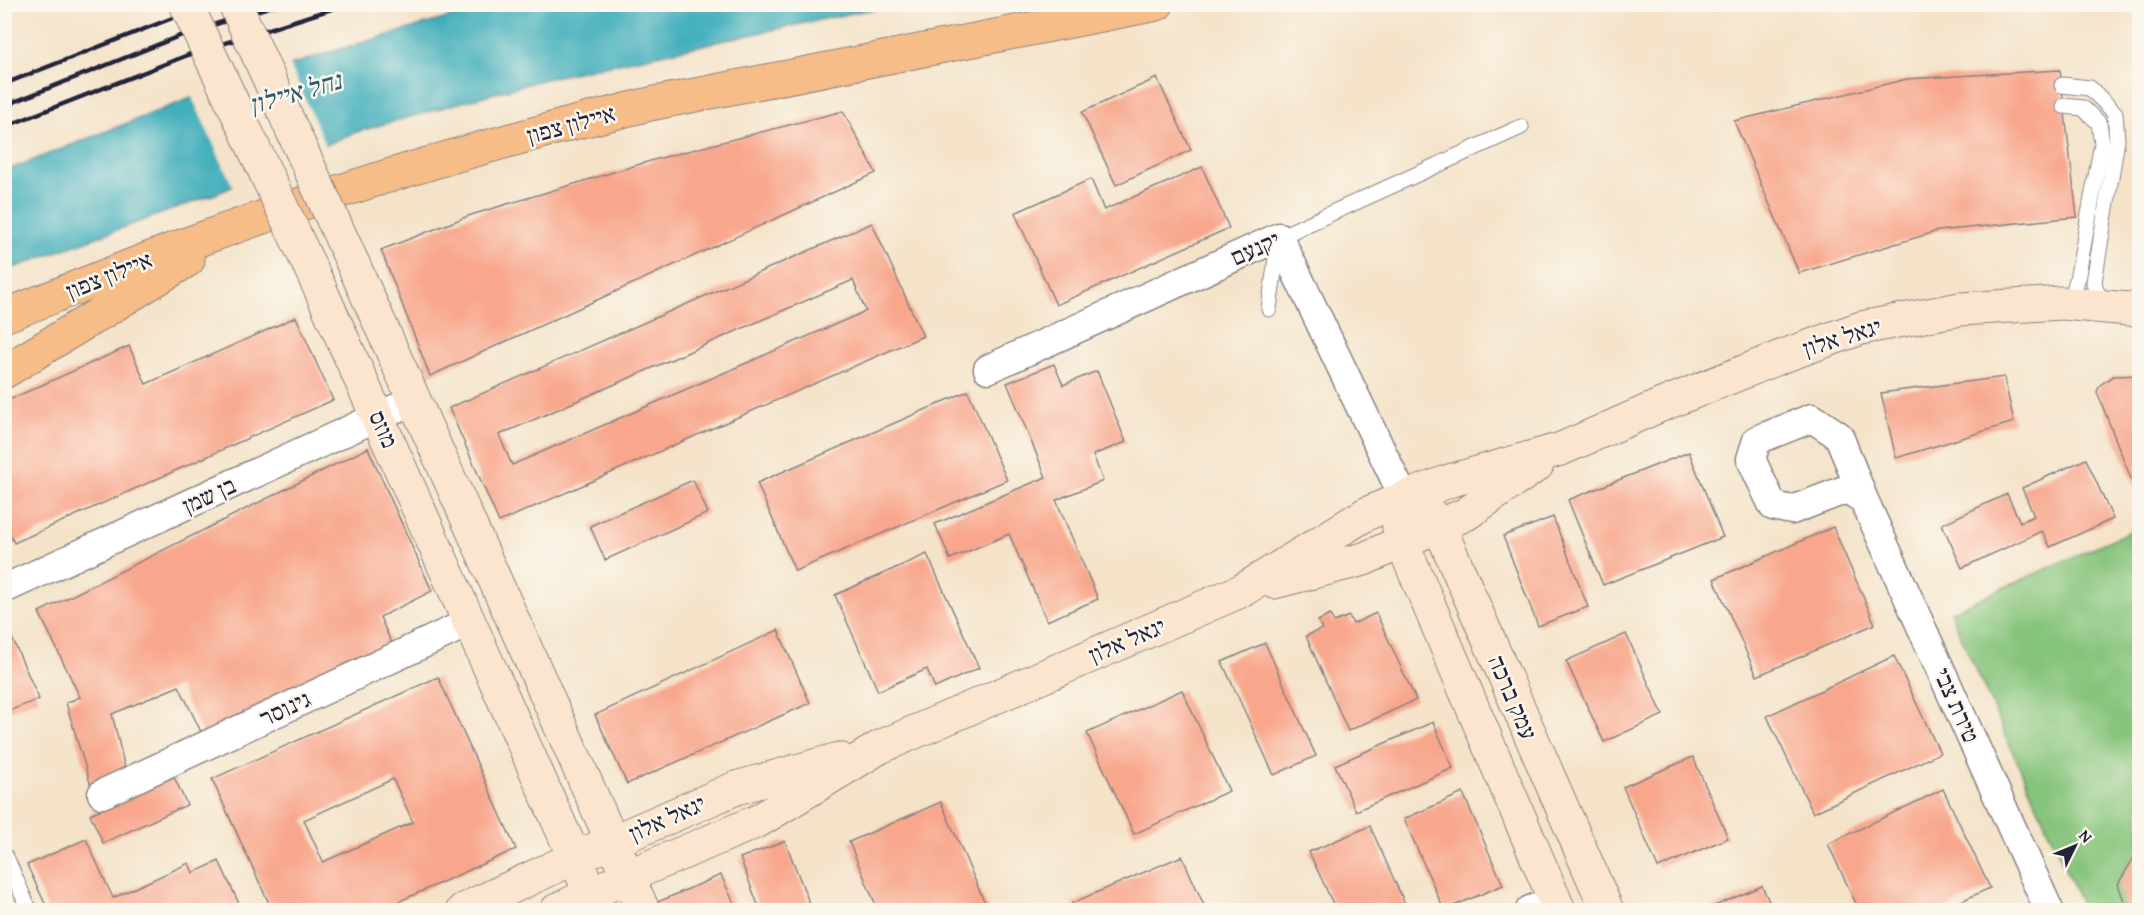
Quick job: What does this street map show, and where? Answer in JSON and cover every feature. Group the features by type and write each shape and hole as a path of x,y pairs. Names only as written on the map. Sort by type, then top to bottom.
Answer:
{"highway":[{"name":"איילון צפון","path":"4,316 190,243 361,185 597,117 650,104 1157,4"},
{"path":"4,372 251,222"}],"street":[{"name":"מוזס","path":"186,4 379,417 594,903"},
{"name":"מוזס","path":"235,4 644,910"},
{"name":"יקנעם","path":"988,369 1279,237"},
{"path":"1279,237 1404,498"},
{"name":"יגאל אלון","path":"463,910 574,858 736,788 880,747 1243,590 1366,514 1404,498 1449,481 1561,449 1783,356 1861,328 1960,309 2062,303 2125,308"},
{"name":"בן שמן","path":"4,589 414,400"},
{"name":"יגאל אלון","path":"1243,590 1364,559 1402,543 1466,514 1561,449"},
{"name":"עמק ברכה","path":"1548,907 1402,543 1398,520 1399,509 1404,498 1428,511 1439,526 1607,910"},
{"name":"טירת צבי","path":"1864,500 2049,910"},
{"name":"גינוסר","path":"102,794 470,624"},
{"name":"יגאל אלון","path":"557,910 594,903 628,876 758,821 880,747"}],"lane":[{"path":"2062,85 2090,88 2115,113 2117,140 2094,282 2096,291 2125,308"},
{"path":"2062,303 2074,290 2077,280 2102,143 2099,123 2083,108 2064,106"},
{"name":"יקנעם","path":"1279,237 1521,127"},
{"path":"1269,309 1279,237"},
{"path":"4,858 6,858 29,910"}],"green space":[{"path":"2135,529 2140,539 2139,910 2084,910 1950,612"}],"water":[{"name":"נחל איילון","path":"491,5 910,5 857,12 545,79 353,133 218,193 5,271 5,171 196,96 327,53"}],"pier":[{"path":"289,63 327,148 234,189 191,95"}],"building":[{"path":"2060,70 2077,217 1938,231 1799,273 1734,121 1907,79"},
{"path":"1157,78 1191,150 1116,185 1082,112"},
{"path":"843,111 876,173 430,376 381,250 471,215 657,159"},
{"path":"1202,167 1229,228 1056,305 1015,213 1091,179 1104,210"},
{"path":"872,223 923,336 499,522 449,408","holes":["853,280 866,311 512,465 499,435"]},
{"path":"296,317 333,400 14,543 4,521 4,402 129,346 146,384"},
{"path":"1054,364 1063,385 1097,371 1126,442 1093,455 1103,481 1056,500 1098,599 1047,621 1009,534 950,559 935,524 1046,477 1007,383"},
{"path":"2140,375 2139,499 2097,392 2100,385 2113,376"},
{"path":"2004,377 2014,422 1896,458 1881,393"},
{"path":"968,391 1007,480 795,571 757,483"},
{"path":"368,448 432,591 380,617 392,644 204,738 179,686 112,714 125,768 91,786 66,703 80,697 39,612"},
{"path":"1689,452 1723,537 1603,585 1568,500"},
{"path":"2086,459 2113,519 2050,547 2042,531 1962,568 1942,524 2007,494 2020,522 2034,516 2022,488"},
{"path":"693,480 708,513 605,560 590,526"},
{"path":"1553,517 1588,607 1538,626 1503,536"},
{"path":"1833,527 1875,624 1757,676 1714,579"},
{"path":"927,554 979,668 935,688 927,669 878,691 835,595"},
{"path":"1376,613 1416,700 1348,731 1306,636 1322,629 1318,621 1330,615 1334,622 1349,616 1353,624"},
{"path":"8,629 39,699 4,713 4,630"},
{"path":"778,630 810,703 627,784 595,715"},
{"path":"1626,634 1663,715 1604,742 1566,661"},
{"path":"1265,643 1316,756 1274,775 1222,662"},
{"path":"1894,656 1940,753 1813,813 1767,716"},
{"path":"438,677 516,849 380,910 272,910 212,779","holes":["393,779 413,822 323,862 304,820"]},
{"path":"1182,690 1229,791 1134,834 1087,733"},
{"path":"1433,722 1453,768 1356,811 1335,765"},
{"path":"1693,757 1728,838 1658,868 1623,787"},
{"path":"174,777 187,805 103,843 90,814"},
{"path":"1943,789 1990,888 1942,910 1859,910 1828,844"},
{"path":"1463,793 1503,885 1444,910 1404,819"},
{"path":"941,802 988,910 878,910 849,842"},
{"path":"1370,826 1406,906 1397,910 1336,910 1309,852"},
{"path":"86,839 113,898 189,863 193,873 219,861 242,910 48,910 27,865"},
{"path":"785,841 812,910 760,910 740,858"},
{"path":"2140,847 2140,910 2127,910 2118,884"},
{"path":"1182,856 1206,910 1076,910 1072,903"},
{"path":"721,875 737,910 662,910 658,902"},
{"path":"1762,886 1773,910 1705,910"}],"railway":[{"path":"4,84 212,4"},
{"path":"4,106 182,35 278,4"},
{"path":"4,127 188,55 347,4"}]}
